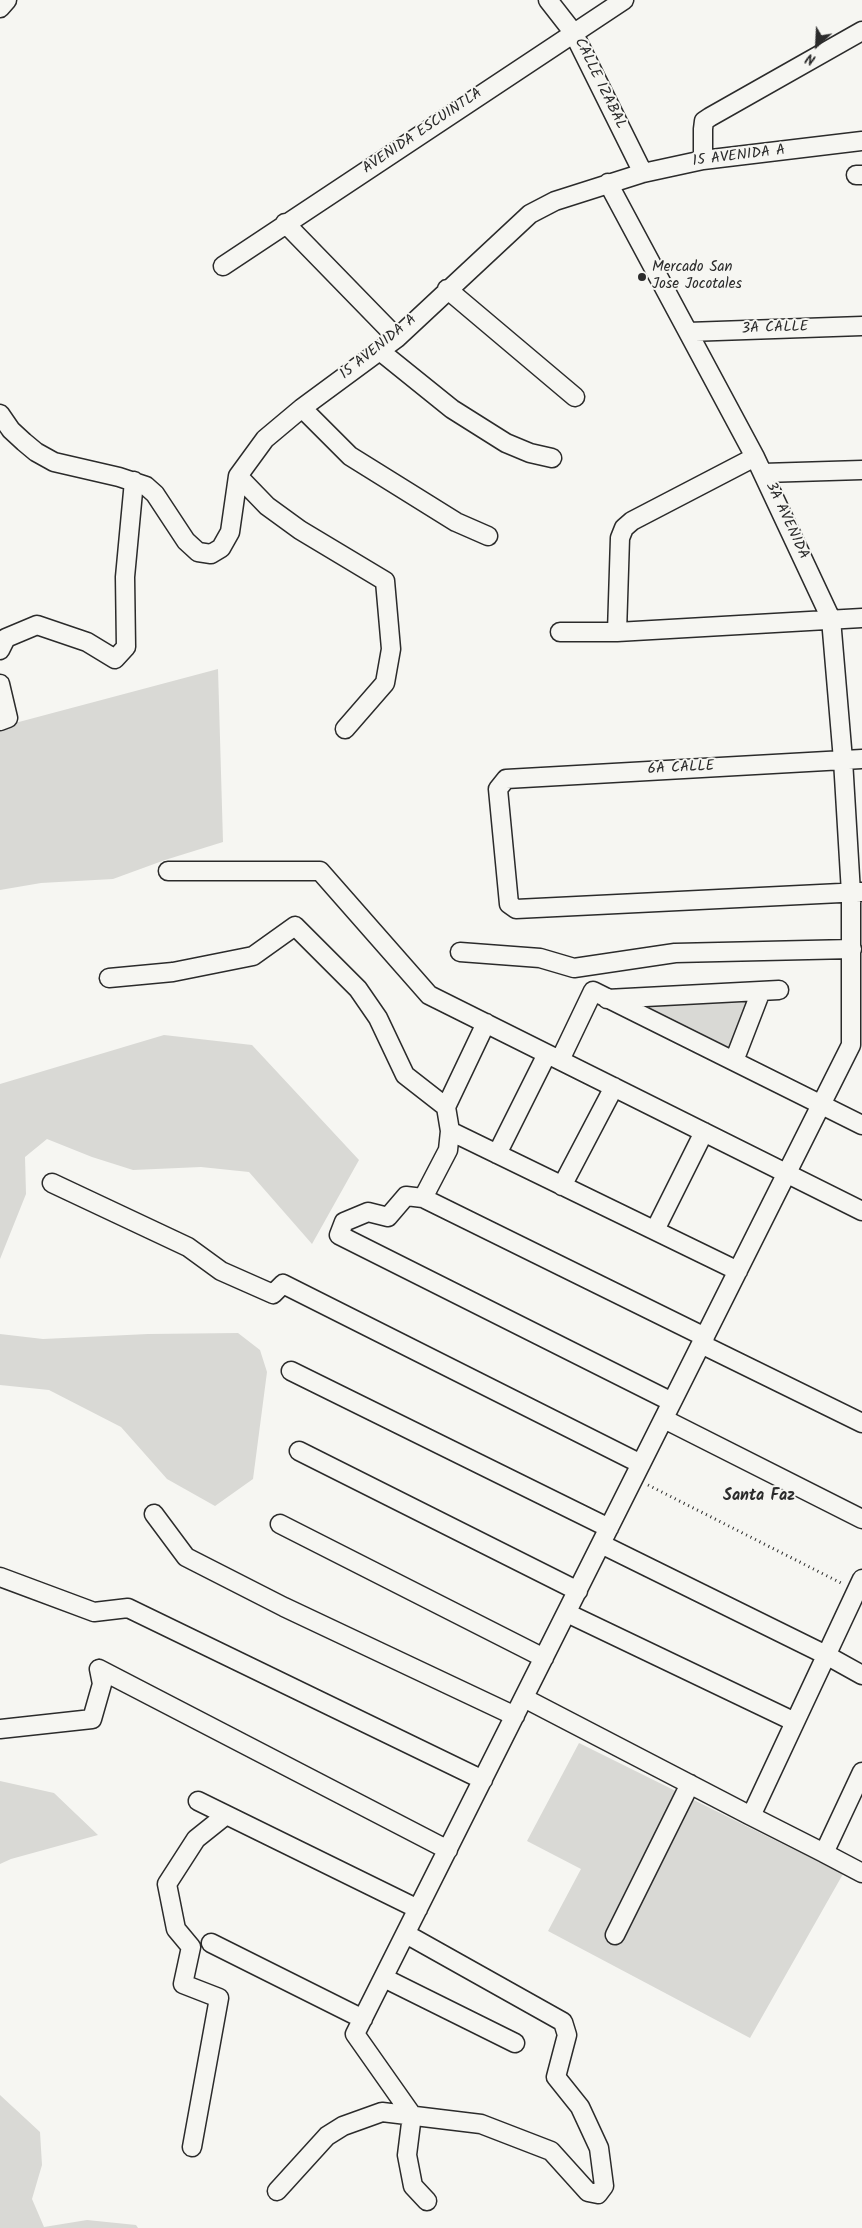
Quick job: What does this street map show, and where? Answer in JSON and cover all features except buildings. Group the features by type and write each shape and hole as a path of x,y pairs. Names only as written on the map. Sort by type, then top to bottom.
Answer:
{"street":[{"name":"CALLE IZABAL","path":"548,0 573,32 642,173"},
{"name":"AVENIDA ESCUINTLA","path":"223,266 573,32 624,0"},
{"path":"704,160 704,121 862,31"},
{"name":"15 AVENIDA A","path":"0,414 11,430 24,442 36,452 54,462 134,481 146,486 155,494 186,540 198,552 211,554 221,548 230,532 238,476 265,439 302,408 397,338 447,289 530,214 554,201 642,173 704,160 862,141"},
{"name":"3A AVENIDA","path":"359,2027 850,1045 852,949 856,892 831,619 756,457 608,183"},
{"path":"286,223 397,338"},
{"path":"447,289 574,397"},
{"name":"3A CALLE","path":"688,332 862,326"},
{"path":"380,352 452,409 498,438 530,453 552,458"},
{"path":"302,408 350,456 456,522 488,536"},
{"path":"617,632 620,538 624,528 632,521 756,457"},
{"path":"763,473 862,470"},
{"path":"238,476 267,506 300,530 386,581 391,649 385,683 345,729"},
{"path":"0,650 6,638 37,625 87,642 115,659 126,647 125,577 134,481"},
{"path":"560,632 617,632 862,618"},
{"path":"0,684 8,718 0,721"},
{"name":"6A CALLE","path":"856,892 516,909 509,904 498,789 506,779 862,759"},
{"path":"168,871 320,870 429,995 862,1211"},
{"path":"109,978 173,972 253,956 295,926 358,989 378,1018 405,1075 446,1107"},
{"path":"460,952 540,958 574,968 676,953 852,949"},
{"path":"497,1154 593,991 862,1125"},
{"path":"606,999 770,991 734,1061"},
{"path":"423,1198 448,1150 450,1131 446,1107 486,1023"},
{"path":"844,1057 862,1052"},
{"path":"562,1186 614,1087"},
{"path":"450,1131 738,1271"},
{"path":"655,1230 704,1132"},
{"path":"52,1183 188,1247 221,1271 273,1294 283,1284 638,1471"},
{"path":"672,1402 339,1236 344,1222 368,1212 388,1217 406,1196 423,1198 862,1423"},
{"path":"291,1371 609,1528"},
{"path":"664,1420 862,1519"},
{"path":"299,1451 578,1591"},
{"path":"154,1514 186,1557 284,1607 515,1716"},
{"path":"280,1524 544,1658"},
{"path":"601,1544 826,1655 862,1675"},
{"path":"0,1577 94,1612 128,1608 483,1780"},
{"path":"751,1816 826,1655 860,1588"},
{"path":"567,1612 795,1722"},
{"path":"0,1729 92,1719 102,1684 99,1669 448,1850"},
{"path":"524,1698 862,1872"},
{"path":"824,1853 860,1780"},
{"path":"615,1935 690,1784"},
{"path":"198,1801 418,1910"},
{"path":"192,2147 219,1998 184,1984 191,1947 176,1929 167,1884 196,1838 226,1815"},
{"path":"277,2191 327,2136 343,2126 382,2112 412,2114 481,2124 551,2151 588,2192 598,2194 604,2186 599,2148 580,2107 556,2077 567,2035 563,2022 406,1934"},
{"path":"211,1942 359,2027 412,2114 407,2155 413,2186 427,2201"},
{"path":"384,1978 515,2043"}],"path":[{"path":"638,1471 860,1588"}],"shaded area":[{"path":"218,669 223,842 113,879 41,883 0,890 0,727"},
{"path":"761,991 734,1061 606,999"},
{"path":"164,1035 252,1045 359,1160 312,1244 249,1172 201,1167 133,1170 92,1157 47,1139 25,1157 26,1194 0,1259 0,1084"},
{"path":"238,1333 260,1350 267,1372 253,1479 215,1506 167,1479 121,1427 49,1390 0,1385 0,1334 43,1339 148,1334"},
{"path":"579,1743 843,1874 750,2038 548,1931 581,1869 527,1841"},
{"path":"0,1781 54,1793 98,1835 11,1859 0,1864"},
{"path":"0,2095 40,2132 42,2165 32,2199 44,2227 87,2220 136,2225 138,2228 0,2228"}],"place":[{"name":"Mercado San Jose Jocotales","path":"642,277"}],"district":[{"name":"Santa Faz","path":"759,1497"}]}
